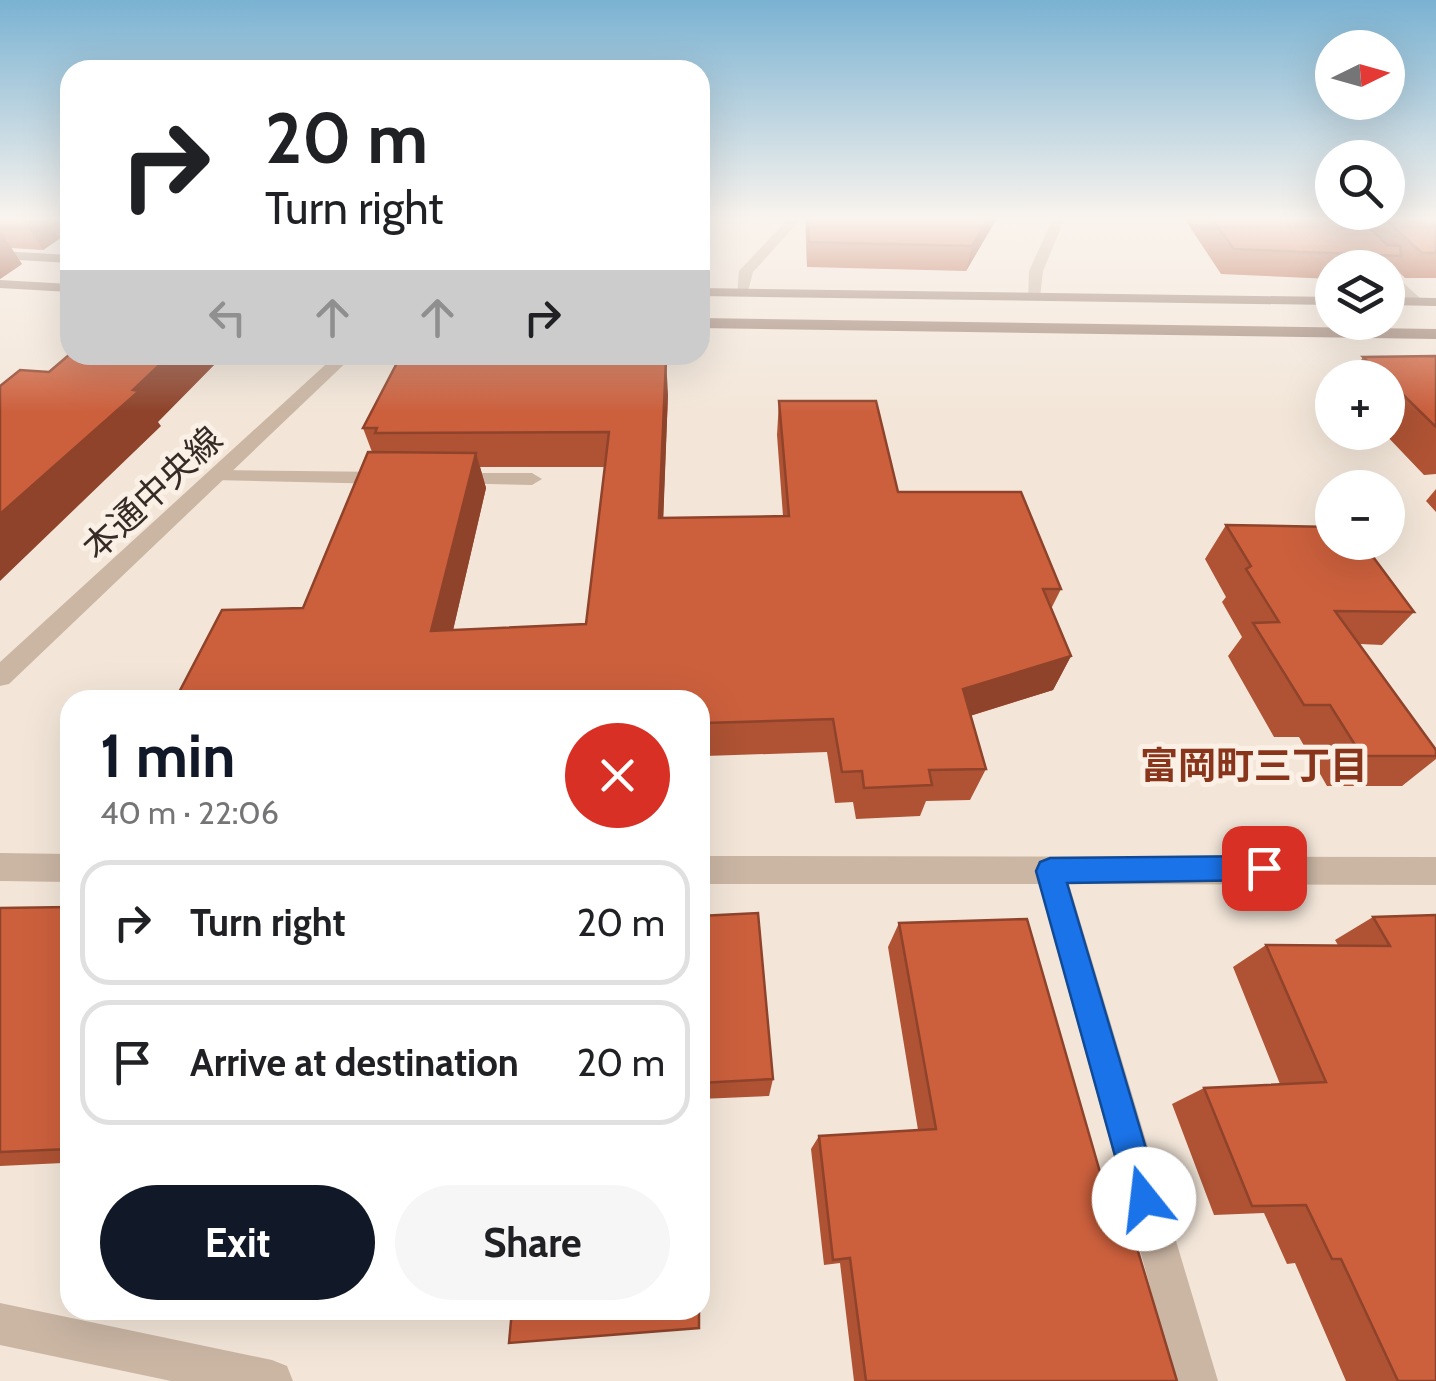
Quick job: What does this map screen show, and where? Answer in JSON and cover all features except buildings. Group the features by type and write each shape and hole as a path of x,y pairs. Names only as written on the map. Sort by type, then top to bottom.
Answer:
{"main road":[{"path":"4,287 60,288"},
{"path":"710,292 1315,301"},
{"path":"1405,302 1436,302"},
{"path":"710,323 1436,334"}],"street":[{"path":"742,293 744,282"},
{"path":"1033,297 1035,282"},
{"path":"1405,291 1416,302"},
{"name":"本通中央線","path":"0,677 221,476 336,365"},
{"path":"221,476 532,479"},
{"path":"0,867 60,868"},
{"path":"710,870 1436,871"},
{"path":"1050,871 1196,1381"},
{"path":"0,1324 272,1381"}],"district":[{"name":"富岡町三丁目","path":"1254,765"}],"route":[{"path":"1144,1199 1050,871 1264,868"}]}
